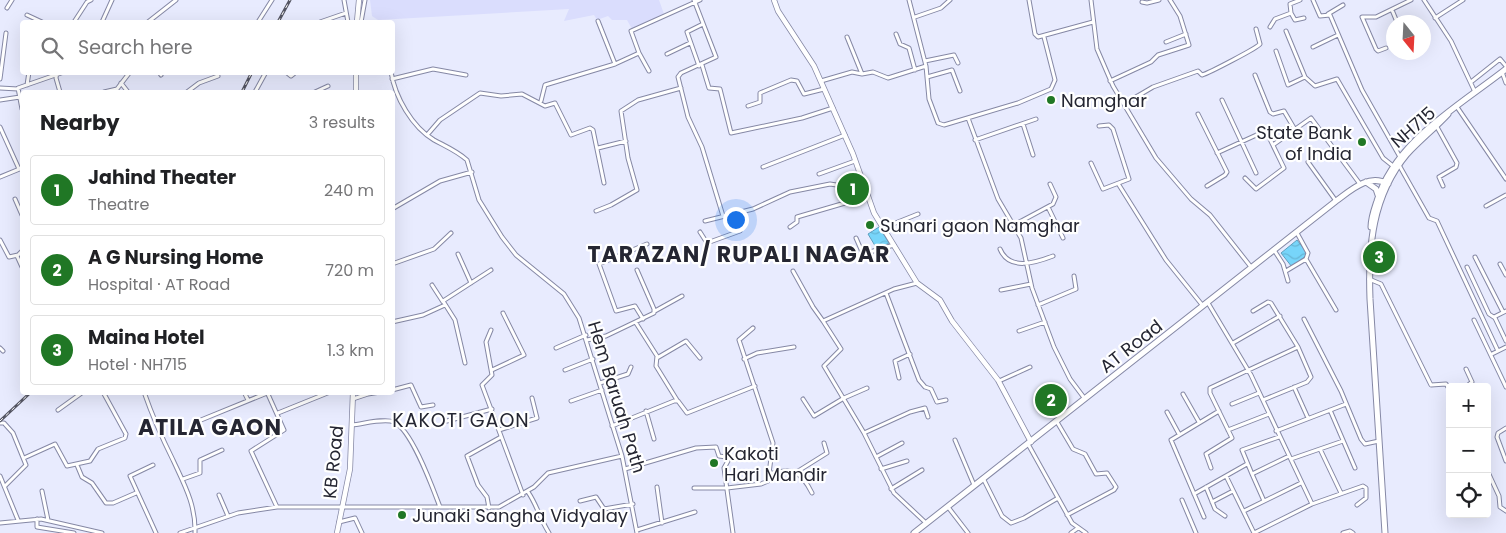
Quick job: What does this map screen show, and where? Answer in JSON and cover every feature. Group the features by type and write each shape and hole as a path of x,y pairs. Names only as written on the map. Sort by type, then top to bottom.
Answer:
{"highway":[{"name":"NH715","path":"1371,233 1371,222 1384,183 1400,158 1435,122 1505,69"},
{"name":"NH715","path":"1371,233 1384,183 1394,167 1437,127 1448,114"},
{"name":"AT Road","path":"914,533 1336,201 1363,183 1394,167"},
{"path":"1363,183 1384,183"},
{"path":"1363,183 1376,189 1379,196"},
{"path":"1371,233 1369,279 1385,533"}],"street":[{"path":"7,8 12,0"},
{"path":"75,20 87,2 91,0"},
{"path":"103,20 112,0"},
{"path":"151,20 176,0"},
{"path":"260,20 272,0"},
{"path":"344,0 348,20"},
{"path":"359,0 360,20"},
{"path":"360,20 365,0"},
{"path":"649,71 630,31 700,0"},
{"path":"774,0 781,16 810,58 821,81 856,161 872,209 883,228 917,283 940,300 973,351 999,381 1067,515 1078,528 1086,533"},
{"path":"909,0 926,61 929,99 938,123 944,125 1018,103 1051,89 1054,80 1044,37"},
{"path":"915,17 941,8 950,0"},
{"path":"1029,0 1035,36 1044,37 1093,22"},
{"path":"1091,0 1097,49 1110,81 1156,158 1191,199 1210,215 1252,268"},
{"path":"1142,2 1147,3 1159,0"},
{"path":"1110,81 1151,62 1158,55 1188,46 1178,11 1170,0"},
{"path":"1300,0 1289,6 1290,13 1295,20 1304,18"},
{"path":"1313,0 1320,16 1328,14 1343,5"},
{"path":"1386,48 1376,49 1362,17 1374,17 1411,0"},
{"path":"1424,0 1451,41 1476,92"},
{"path":"1435,18 1463,0"},
{"path":"695,1 716,57 679,74 688,117 702,147 723,216"},
{"path":"1392,10 1394,15"},
{"path":"326,20 346,13"},
{"path":"1270,27 1275,19 1290,13"},
{"path":"1328,14 1362,90 1400,158"},
{"path":"27,15 38,20"},
{"path":"598,21 615,64"},
{"path":"703,24 687,32 709,88 720,89 731,133 802,118 833,108"},
{"path":"1124,104 1159,85 1197,71 1202,75 1212,72 1227,61 1258,47 1260,42 1256,29"},
{"path":"1286,31 1305,77 1314,86 1337,79 1383,158 1394,167 1429,218 1437,221 1498,351"},
{"path":"0,79 6,33"},
{"path":"896,34 900,44 909,48 914,70"},
{"path":"1166,42 1186,34"},
{"path":"1314,47 1338,35"},
{"path":"847,37 862,74"},
{"path":"667,54 690,43"},
{"path":"1276,51 1287,84 1305,77"},
{"path":"541,102 543,89 546,85 615,64 639,53"},
{"path":"926,61 954,55 958,62"},
{"path":"1471,82 1500,59 1505,69 1506,83"},
{"path":"821,81 850,73 874,72 886,78 926,66"},
{"path":"392,78 429,70 466,75"},
{"path":"927,77 952,70 960,91"},
{"path":"27,85 29,75"},
{"path":"0,88 18,89 54,75"},
{"path":"57,75 60,90"},
{"path":"110,90 117,88 127,75"},
{"path":"256,90 264,75"},
{"path":"356,75 356,90"},
{"name":"Hem Baruah Path","path":"392,75 408,114 427,135 465,158 472,172 479,200 502,237 516,255 564,294 579,318 586,335 622,456 637,531"},
{"path":"1255,75 1270,112 1273,114 1284,111 1294,128"},
{"path":"189,90 199,82 218,76"},
{"path":"748,106 760,102 760,93 791,80 796,81 804,94 824,89"},
{"path":"121,82 127,90"},
{"path":"319,90 328,86"},
{"path":"596,211 611,206 637,190 628,158 620,115 622,109 638,100 681,88"},
{"path":"0,100 20,97 18,89"},
{"path":"427,135 440,120 476,94 483,92 500,96 518,93 541,102 545,106 557,104 571,135 592,128 598,148 604,183"},
{"path":"1222,100 1256,173"},
{"path":"1457,107 1506,179"},
{"path":"1198,114 1226,174 1207,186"},
{"path":"968,118 998,198 1014,224 1023,245 1031,284 1045,322 1065,370 1085,400"},
{"path":"1273,145 1294,128 1311,118 1363,183"},
{"path":"975,140 1036,119"},
{"path":"1023,124 1033,154"},
{"path":"1091,163 1103,189 1128,181 1130,175 1114,132 1109,125 1098,126"},
{"path":"0,127 20,167"},
{"path":"1437,127 1457,163 1456,167 1438,177 1443,186"},
{"path":"1217,153 1264,131 1284,169 1256,189 1246,178"},
{"path":"763,168 845,135"},
{"path":"598,148 626,141"},
{"path":"819,174 838,169 856,161"},
{"path":"1308,162 1336,201"},
{"path":"0,177 20,169"},
{"path":"395,207 440,181 472,172"},
{"path":"705,221 734,214 790,192 830,184 843,186 863,182"},
{"path":"1014,224 1048,207 1056,199 1050,184"},
{"path":"1119,184 1166,260 1206,305 1233,343 1263,400 1312,504"},
{"path":"790,228 797,222 797,217 845,203 846,196 865,190"},
{"path":"1486,206 1506,195"},
{"path":"15,199 20,210"},
{"path":"1048,207 1063,238"},
{"path":"700,232 708,243 740,231 734,214"},
{"path":"883,228 918,214"},
{"path":"395,263 434,249 451,232"},
{"path":"1286,271 1309,257 1296,232"},
{"path":"856,238 863,254 894,245"},
{"path":"0,240 9,257 18,255 20,261"},
{"path":"643,319 635,306 616,311 599,264 647,244"},
{"path":"1000,249 1007,260 1026,264 1054,256"},
{"path":"1274,250 1282,260 1288,281"},
{"path":"458,254 471,283"},
{"path":"1475,257 1505,311 1494,317"},
{"path":"1306,260 1336,310"},
{"path":"1500,264 1506,276"},
{"path":"1467,267 1489,314 1494,317 1506,341"},
{"path":"395,321 423,315 444,304 444,300 491,270"},
{"path":"638,270 655,311"},
{"path":"793,271 812,307 841,349 826,364 825,369 864,433 891,489 902,502 927,523"},
{"path":"1038,305 1076,290 1074,276"},
{"path":"1369,279 1381,284 1431,385 1446,384"},
{"path":"823,321 894,288 917,283"},
{"path":"1001,290 1031,284"},
{"path":"432,285 455,320 465,363"},
{"path":"886,293 921,383 931,389 938,402 946,400"},
{"path":"587,340 604,337 636,323 682,296"},
{"path":"1253,311 1270,302 1298,347 1311,377 1307,382 1263,400"},
{"path":"492,370 524,355 503,312"},
{"path":"1233,343 1280,316"},
{"path":"1304,320 1346,404 1362,442 1368,444 1379,441"},
{"path":"1474,320 1492,354 1491,358 1506,387"},
{"path":"1019,331 1045,322"},
{"path":"636,323 658,358"},
{"path":"694,488 727,488 766,483 773,443 739,340 753,328"},
{"path":"491,330 486,342 492,377 482,385 523,494"},
{"path":"556,348 586,335"},
{"path":"700,358 686,340 658,358 656,366 686,413 755,386"},
{"path":"744,359 758,353 794,347"},
{"path":"1211,468 1206,454 1232,440 1210,393 1210,388 1298,347"},
{"path":"1492,354 1506,347"},
{"path":"899,378 894,361 910,354"},
{"path":"565,370 593,359"},
{"path":"600,383 628,374 631,367"},
{"path":"999,381 1030,367"},
{"path":"1466,369 1471,383"},
{"path":"395,389 413,385 421,407 433,405"},
{"path":"1294,387 1308,418"},
{"path":"803,399 814,416 844,398 867,388"},
{"path":"571,401 602,390"},
{"path":"1232,404 1259,393"},
{"path":"1183,394 1199,422"},
{"path":"58,410 80,395"},
{"path":"24,458 55,444 67,466 77,465 90,461 98,449 126,436 106,395"},
{"path":"145,395 193,505 195,533"},
{"path":"246,395 248,400"},
{"path":"201,420 260,395"},
{"path":"269,395 284,430 250,451 277,507"},
{"path":"278,413 323,395"},
{"name":"KB Road","path":"337,533 350,469 353,395"},
{"path":"352,400 365,395"},
{"path":"499,430 537,418 532,398"},
{"path":"612,426 677,400"},
{"path":"1276,431 1346,404"},
{"path":"447,421 492,409"},
{"path":"864,433 918,410 926,409 928,417"},
{"path":"1330,410 1355,468"},
{"path":"646,412 654,439"},
{"path":"1166,412 1179,434"},
{"path":"1204,517 1171,443 1172,438 1219,412"},
{"path":"1228,430 1269,414"},
{"path":"352,425 389,421 398,425 425,468 440,507"},
{"path":"1057,422 1073,449 1085,454 1096,474 1107,473 1116,486 1114,490 1067,515"},
{"path":"0,423 4,423 11,430 24,458 25,468 5,486"},
{"path":"1506,428 1498,433 1497,437 1506,461"},
{"path":"489,508 487,497 480,488 467,456 501,437"},
{"path":"1264,500 1242,450 1279,437"},
{"path":"956,440 974,485"},
{"path":"1252,474 1290,458 1343,441"},
{"path":"795,473 827,453 824,443"},
{"path":"876,457 902,444"},
{"path":"625,469 696,448 716,447 719,456 726,457 727,459 724,468 733,533"},
{"path":"1320,449 1341,494"},
{"path":"183,479 200,473 200,460 222,450"},
{"path":"180,533 228,516 277,507 489,508 504,506 528,492 548,473 622,456"},
{"path":"881,469 907,461"},
{"path":"153,464 130,476 136,493 151,518 156,533"},
{"path":"1194,494 1247,464"},
{"path":"77,465 82,477 92,483 106,503 113,503 136,493"},
{"path":"769,474 785,470 795,473 804,477 812,493"},
{"path":"891,489 922,470"},
{"path":"1488,473 1499,496 1500,507 1506,511"},
{"path":"0,476 18,520"},
{"path":"1226,476 1255,533 1312,504 1364,486 1366,498 1357,504"},
{"path":"983,478 1002,516 1011,523 1024,518 1058,498"},
{"path":"1243,511 1302,483"},
{"path":"657,487 662,523"},
{"path":"1206,487 1217,512 1225,516"},
{"path":"1212,502 1234,490"},
{"path":"42,491 48,520"},
{"path":"528,492 538,508 540,519 549,533"},
{"path":"219,495 228,516"},
{"path":"580,501 596,497 604,509 633,504"},
{"path":"1182,500 1196,533"},
{"path":"948,507 968,533"},
{"path":"637,531 695,512"},
{"path":"339,522 355,518 362,533"},
{"path":"37,519 37,527 74,533"},
{"path":"0,523 18,520 48,520 102,533"},
{"path":"1071,533 1078,528"},
{"path":"1343,533 1350,531 1353,533"}],"shaded area":[{"path":"370,0 659,0 664,14 632,29 627,20 612,20 608,16 597,20 594,15 564,21 569,9 378,20 372,16"}],"water":[{"path":"879,227 889,243 877,249 868,234"},
{"path":"1297,240 1308,254 1292,267 1281,253"}],"railway":[{"path":"279,20 290,0"},
{"path":"243,90 250,75"},
{"path":"0,421 28,395"}],"place":[{"name":"Namghar","path":"1051,100"},
{"name":"State Bank of India","path":"1362,142"},
{"name":"Jahind Theater","path":"853,189"},
{"name":"Sunari gaon Namghar","path":"870,225"},
{"name":"Maina Hotel","path":"1379,257"},
{"name":"A G Nursing Home","path":"1051,400"},
{"name":"Kakoti Hari Mandir","path":"714,463"},
{"name":"Junaki Sangha Vidyalay","path":"402,515"}],"district":[{"name":"TARAZAN/ RUPALI NAGAR","path":"739,254"},
{"name":"KAKOTI GAON","path":"461,420"},
{"name":"ATILA GAON","path":"210,427"}]}
